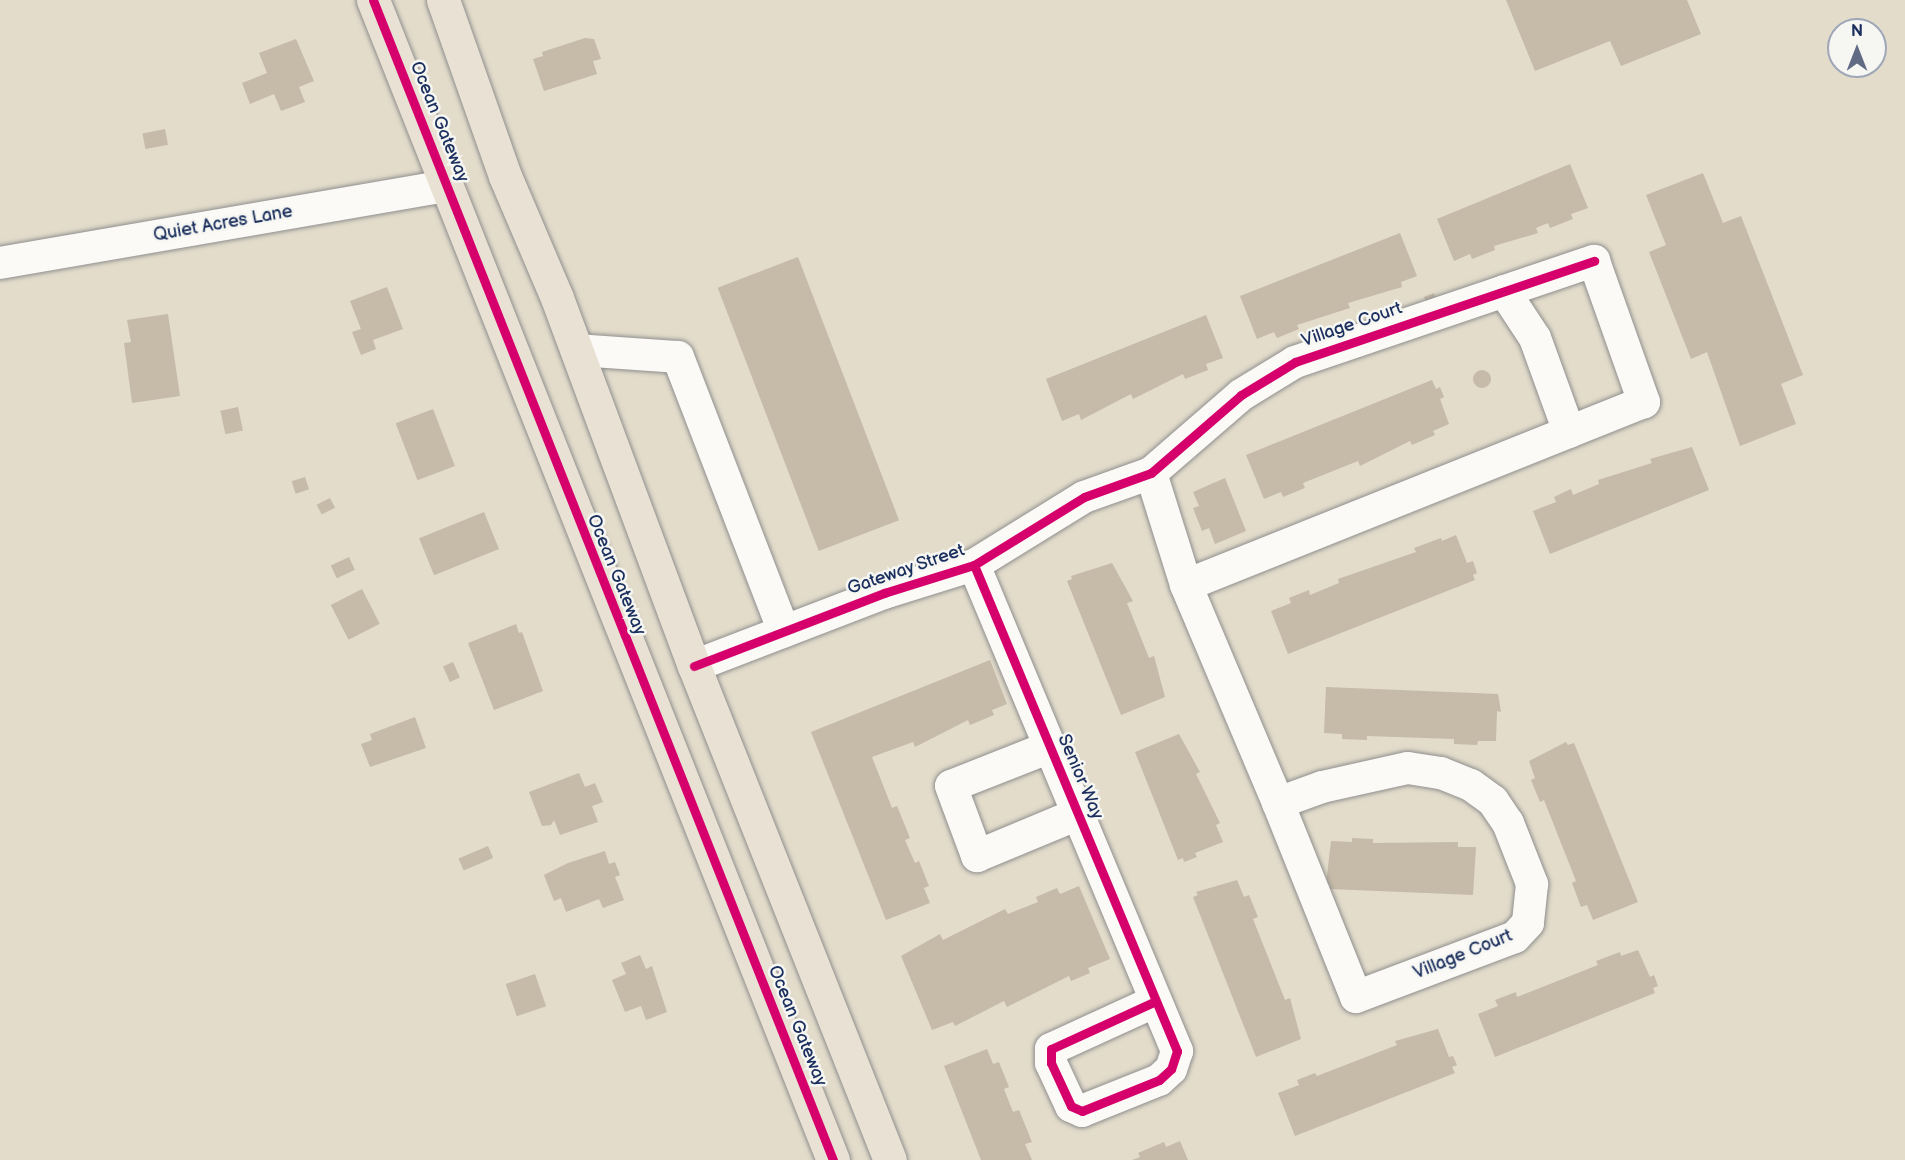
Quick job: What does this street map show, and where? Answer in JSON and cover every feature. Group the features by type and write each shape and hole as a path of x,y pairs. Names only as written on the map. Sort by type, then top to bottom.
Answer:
{"main road":[{"name":"Ocean Gateway","path":"373,0 832,1160"},
{"name":"Ocean Gateway","path":"443,0 505,176 577,350 694,666 890,1160"}],"street":[{"name":"Quiet Acres Lane","path":"0,263 447,186"},
{"name":"Village Court","path":"1278,803 1323,787 1408,768 1442,773 1471,785 1493,801 1508,823 1532,884 1528,923 1515,937 1356,997 1278,803 1186,585 1151,473 1240,395 1295,362 1593,261 1644,402 1569,432"},
{"path":"1186,585 1569,432 1535,338 1504,291"},
{"path":"577,350 678,357 784,631"},
{"name":"Gateway Street","path":"694,666 884,593 974,565 1084,496 1151,473"},
{"name":"Senior Way","path":"974,565 1156,1001"},
{"path":"1050,747 951,786 977,855 1078,814"}],"building":[{"path":"1506,0 1687,0 1701,34 1621,66 1610,41 1535,71"},
{"path":"585,38 594,39 601,59 593,61 597,74 544,91 533,59 543,56 542,52"},
{"path":"296,39 314,81 299,87 305,102 281,111 274,94 250,104 242,83 267,73 259,53"},
{"path":"165,129 168,145 145,149 142,133"},
{"path":"1570,164 1588,208 1571,214 1573,219 1550,228 1548,223 1536,228 1538,233 1494,246 1495,250 1472,259 1470,254 1454,261 1437,219"},
{"path":"1703,173 1723,223 1741,216 1803,375 1781,384 1796,424 1740,446 1707,352 1691,359 1649,252 1666,245 1646,195"},
{"path":"1400,233 1417,276 1401,282 1402,287 1348,303 1350,308 1297,325 1299,329 1277,338 1274,332 1257,339 1240,296"},
{"path":"798,257 899,520 819,551 718,288"},
{"path":"387,287 403,329 373,340 376,349 361,355 352,332 361,329 350,301"},
{"path":"1434,293 1438,305 1429,308 1424,297"},
{"path":"168,314 180,396 132,403 124,343 131,342 127,320"},
{"path":"1206,315 1223,358 1206,364 1208,370 1185,379 1183,374 1133,399 1131,394 1081,420 1079,414 1062,421 1046,379"},
{"path":"1478,370 1486,370 1491,375 1489,386 1478,388 1473,383 1473,375"},
{"path":"1432,380 1436,389 1440,387 1444,397 1440,399 1449,424 1433,431 1435,435 1412,445 1410,441 1360,466 1358,461 1303,483 1305,488 1283,497 1281,492 1264,499 1246,455"},
{"path":"238,407 243,430 225,434 220,411"},
{"path":"433,409 455,466 418,480 396,423"},
{"path":"1692,447 1709,490 1550,554 1533,511 1556,502 1554,497 1571,489 1573,495 1599,484 1598,480 1652,463 1650,459"},
{"path":"305,477 309,489 296,494 292,481"},
{"path":"1225,478 1246,531 1215,544 1209,528 1202,531 1193,508 1199,506 1193,492"},
{"path":"330,498 335,508 322,515 317,505"},
{"path":"484,512 499,549 434,575 419,538"},
{"path":"1456,535 1467,563 1473,561 1477,573 1473,575 1475,580 1288,654 1271,611 1291,603 1289,598 1309,590 1310,595 1339,583 1338,579 1416,552 1414,548"},
{"path":"349,557 355,570 337,578 331,565"},
{"path":"1112,563 1133,601 1127,603 1149,658 1154,656 1165,697 1121,715 1067,581 1072,579 1071,576"},
{"path":"362,589 380,624 349,640 331,605"},
{"path":"516,624 519,633 522,632 543,691 494,710 468,643"},
{"path":"990,660 1007,704 992,710 994,715 970,725 968,720 915,747 913,742 872,757 892,808 897,806 910,838 905,840 915,863 919,861 929,886 924,888 930,903 886,920 811,732"},
{"path":"453,662 460,678 450,682 443,666"},
{"path":"1326,687 1498,694 1501,712 1497,711 1496,741 1478,741 1477,745 1454,744 1454,739 1367,736 1367,740 1342,739 1342,734 1324,733"},
{"path":"415,717 426,748 370,767 361,744 372,740 370,734"},
{"path":"1179,734 1200,772 1196,774 1220,823 1216,825 1223,842 1195,853 1197,857 1184,862 1183,858 1178,860 1135,752"},
{"path":"1566,742 1568,745 1574,743 1638,902 1593,920 1587,905 1581,907 1572,883 1576,881 1544,800 1540,802 1531,780 1535,778 1529,761"},
{"path":"579,773 585,787 595,783 603,802 592,806 598,822 560,835 554,820 551,825 542,826 529,792"},
{"path":"1352,838 1373,839 1373,843 1458,842 1458,847 1476,847 1473,895 1330,889 1330,884 1326,884 1331,841 1352,842"},
{"path":"488,846 493,858 464,870 459,859"},
{"path":"605,851 609,864 615,862 620,875 615,877 624,900 603,908 599,899 566,912 561,898 554,901 544,875 568,863"},
{"path":"1237,880 1244,897 1249,895 1258,917 1253,919 1285,1000 1290,998 1301,1039 1256,1057 1193,897 1198,895 1196,892"},
{"path":"1079,886 1110,959 1088,968 1090,973 1071,981 1069,976 1007,1007 1004,1001 955,1026 953,1022 932,1030 901,956 940,934 943,940 1005,909 1008,914 1038,902 1036,897 1057,888 1060,894"},
{"path":"1638,950 1650,977 1654,975 1658,986 1653,988 1655,993 1495,1057 1478,1014 1498,1006 1495,1000 1516,992 1517,997 1598,965 1596,961 1620,952 1621,956"},
{"path":"640,955 646,969 652,966 667,1012 646,1020 641,1006 625,1012 612,980 626,974 621,963"},
{"path":"535,974 546,1006 517,1016 506,984"},
{"path":"1438,1029 1449,1057 1453,1056 1457,1065 1452,1067 1455,1073 1295,1136 1278,1093 1299,1085 1297,1080 1315,1073 1317,1076 1397,1045 1395,1041"},
{"path":"987,1049 993,1064 999,1062 1009,1087 1004,1089 1013,1112 1019,1110 1032,1142 1025,1144 1032,1160 981,1160 944,1066"},
{"path":"1180,1141 1188,1160 1132,1160 1140,1157 1138,1153 1164,1142 1166,1147"}],"cycle path":[{"path":"373,0 833,1160"},
{"path":"694,666 884,593 974,565 1084,497 1151,473 1241,395 1295,362 1594,261"},
{"path":"974,565 1177,1051 1171,1069 1159,1080 1082,1111 1071,1106 1051,1063 1051,1049 1156,1001"}]}
